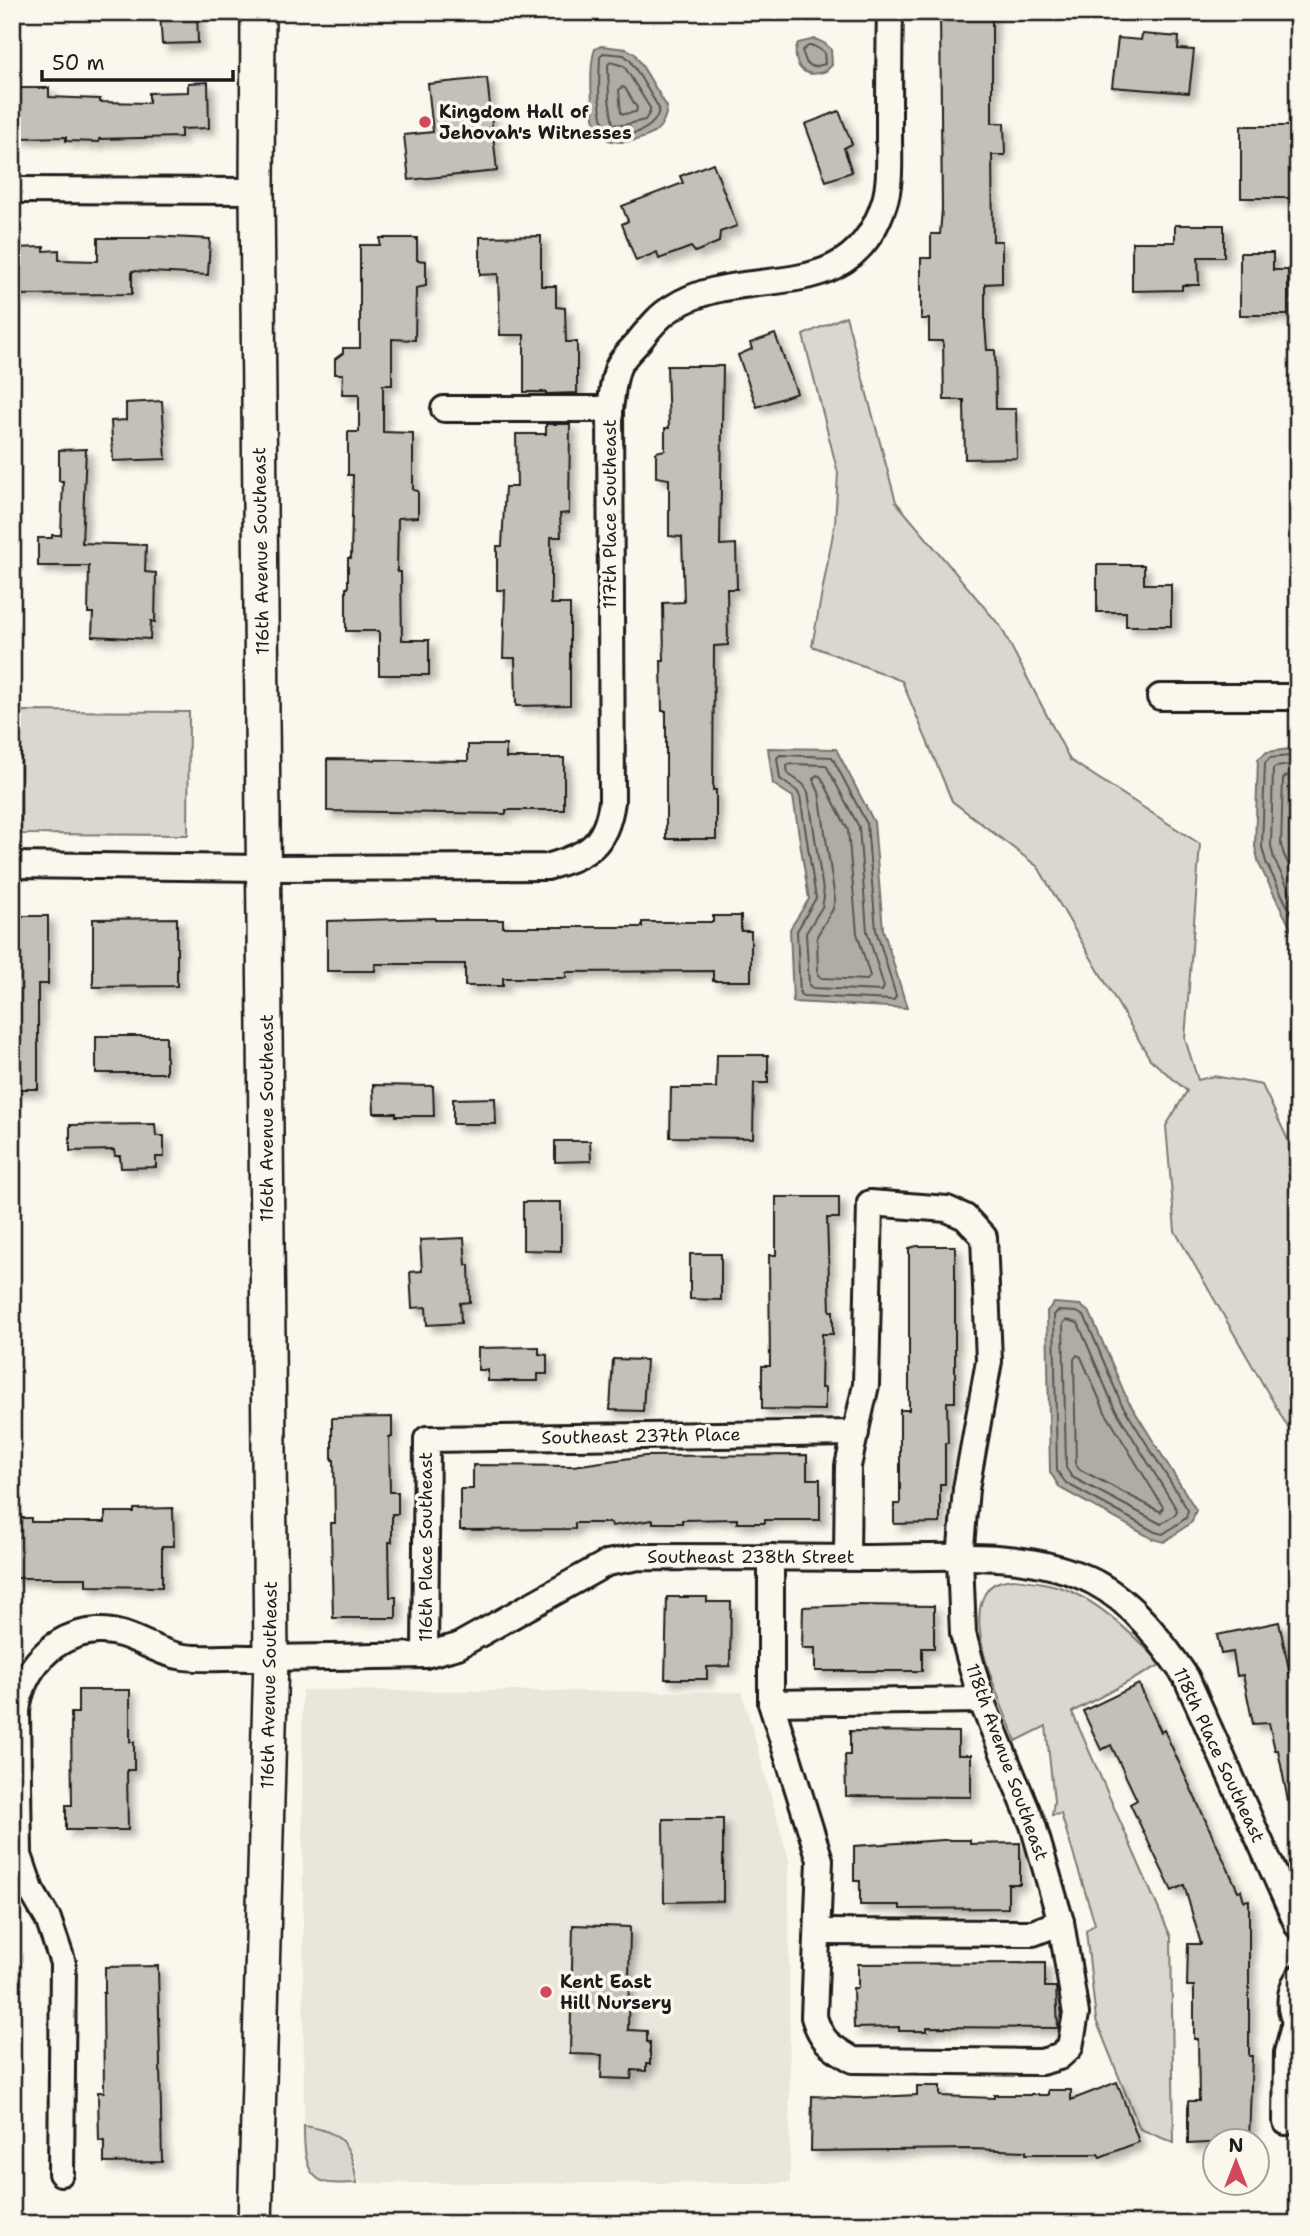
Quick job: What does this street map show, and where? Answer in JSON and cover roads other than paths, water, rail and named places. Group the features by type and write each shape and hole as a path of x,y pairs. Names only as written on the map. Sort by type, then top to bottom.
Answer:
{"main road":[{"name":"116th Avenue Southeast","path":"255,2224 271,1658 257,191 258,12"}],"street":[{"name":"117th Place Southeast","path":"12,866 547,866 577,857 595,844 604,835 610,821 612,802 610,409 618,367 651,326 672,307 727,288 806,277 828,271 849,258 865,241 885,203 888,175 890,12"},
{"path":"12,190 257,191"},
{"path":"444,409 610,409"},
{"path":"1160,696 1298,697"},
{"name":"118th Avenue Southeast","path":"818,1932 814,2017 820,2035 832,2047 853,2060 1041,2062 1059,2057 1070,2047 1076,2014 1061,1922 1033,1825 981,1700 963,1634 960,1558 966,1489 989,1361 984,1237 965,1217 947,1209 870,1203 866,1385 856,1433"},
{"path":"847,1558 848,1466 856,1433"},
{"name":"Southeast 237th Place","path":"427,1439 856,1433"},
{"name":"116th Place Southeast","path":"425,1655 427,1439"},
{"name":"Southeast 238th Street","path":"61,2173 64,1963 48,1919 31,1890 19,1854 19,1695 27,1675 50,1649 71,1637 97,1631 127,1636 183,1657 425,1655 458,1646 607,1563 639,1557 960,1558"},
{"path":"771,1558 771,1703 820,1860 818,1932 1033,1933 1061,1922"},
{"name":"118th Place Southeast","path":"960,1558 1025,1560 1065,1570 1095,1583 1121,1600 1144,1621 1186,1677 1298,1926"},
{"path":"771,1703 981,1700"},
{"path":"1286,2122 1287,2053 1296,2024 1290,2008 1290,1995 1298,1978"}],"water":[{"path":"815,39 831,49 832,65 826,71 813,74 801,68 796,51 798,43"},
{"path":"601,46 627,49 635,54 667,107 662,123 651,135 619,142 611,141 600,134 592,105 591,79 595,49"},
{"path":"768,748 836,749 874,822 883,929 907,1008 793,1002 790,929 809,899 793,797 773,784"},
{"path":"1298,748 1298,939 1259,864 1255,847 1258,759 1267,752"},
{"path":"1054,1303 1080,1305 1090,1313 1127,1399 1196,1510 1192,1522 1164,1542 1153,1539 1060,1488 1050,1472 1047,1311"}],"place":[{"name":"Kingdom Hall of Jehovah's Witnesses","path":"425,122"},
{"name":"Kent East Hill Nursery","path":"546,1992"}]}
